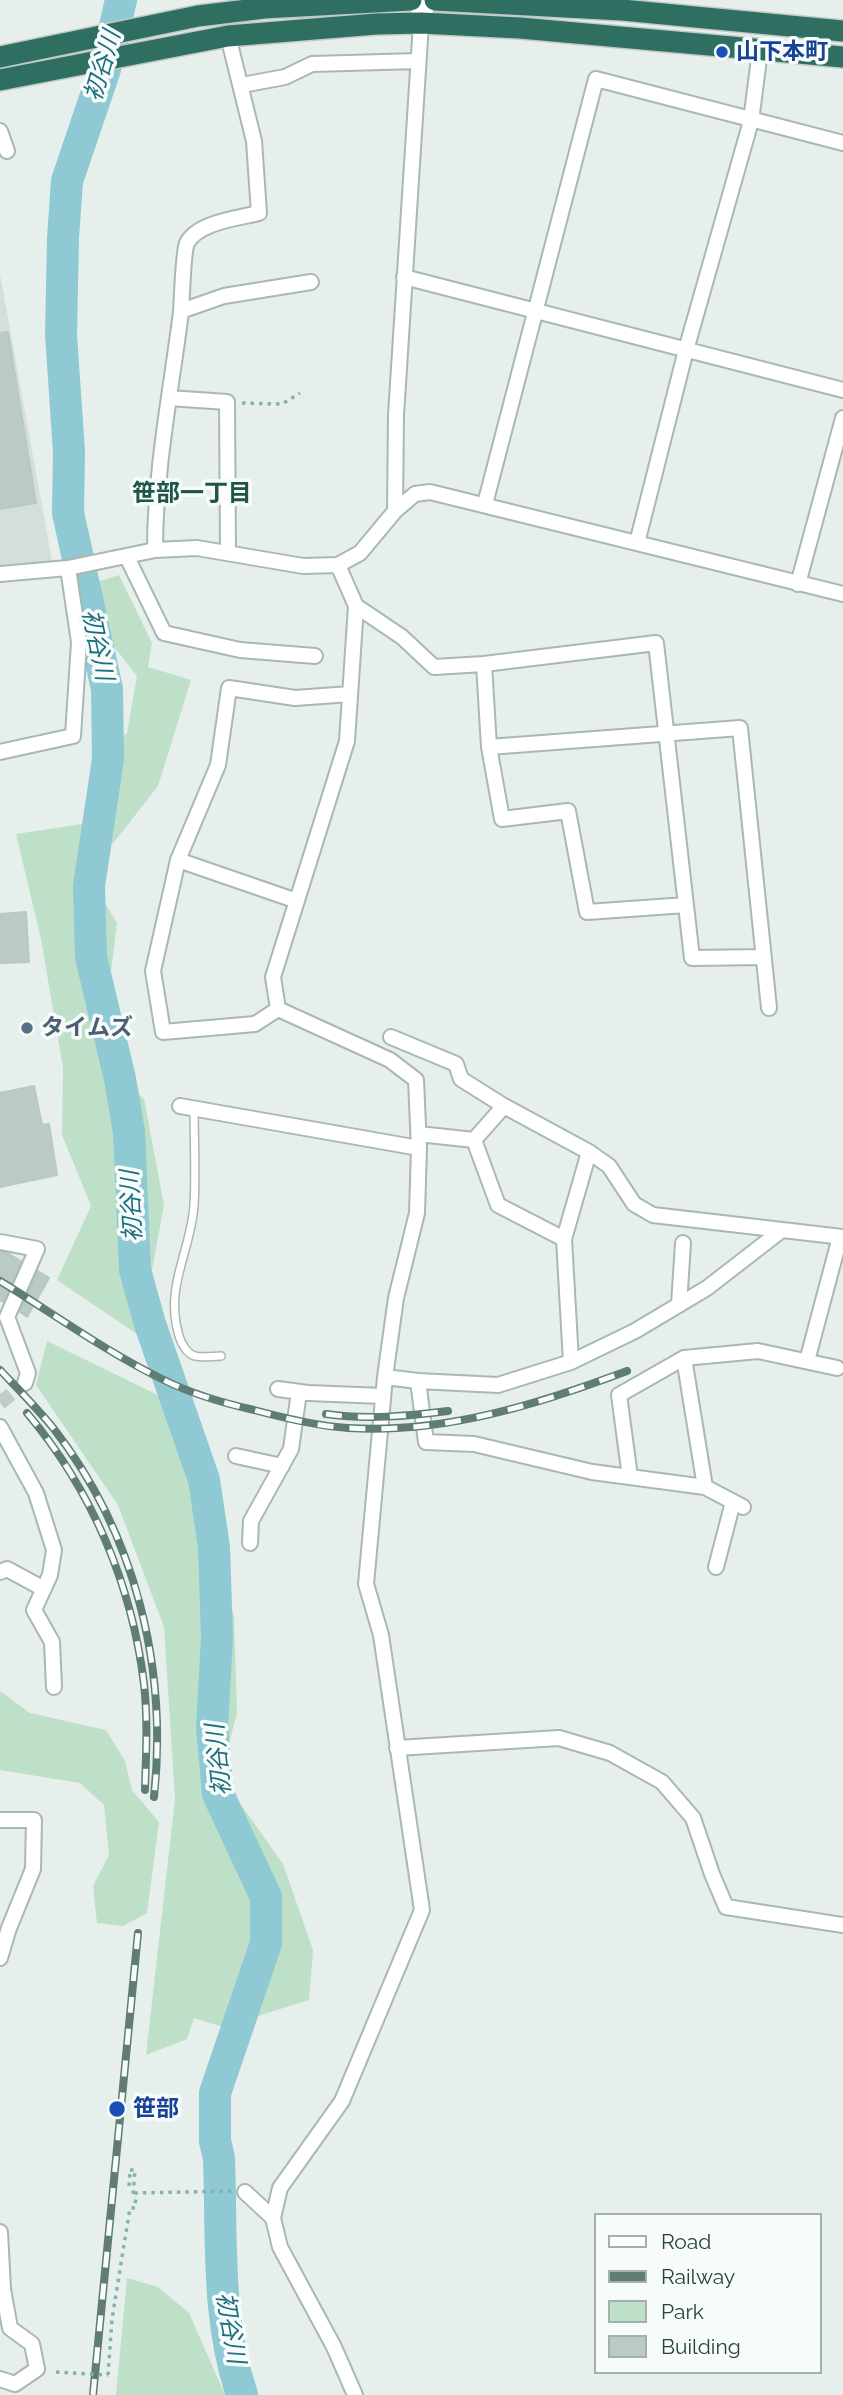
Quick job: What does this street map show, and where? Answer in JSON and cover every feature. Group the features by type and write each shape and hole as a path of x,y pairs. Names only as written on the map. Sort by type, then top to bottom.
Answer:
{"highway":[{"path":"0,57 136,28 197,8 264,8 411,0"},
{"path":"435,0 622,10 843,31"},
{"path":"0,80 228,36 376,24 421,23 520,28 843,57"}],"street":[{"path":"395,511 396,415 423,0"},
{"path":"155,550 155,506 181,311 187,243 213,223 259,213 254,141 228,36"},
{"path":"638,543 686,350 751,121 761,51"},
{"path":"242,85 285,76 312,64 418,61"},
{"path":"485,504 596,79 843,144"},
{"path":"0,131 7,151"},
{"path":"404,277 843,390"},
{"path":"181,311 224,296 311,282"},
{"path":"169,398 227,402 228,553"},
{"path":"798,584 843,418"},
{"path":"0,574 68,568 155,550 197,548 303,566 338,565 360,553 395,511 415,494 430,492 843,594"},
{"path":"127,556 164,632 240,650 315,656"},
{"path":"278,1009 273,977 347,741 356,606 338,565"},
{"path":"0,752 73,736 79,642 68,568"},
{"path":"356,606 401,637 434,667 484,664 656,643 692,958 764,957"},
{"path":"484,664 489,747 502,819 568,811 587,912 686,905"},
{"path":"278,1009 255,1024 163,1032 153,971 178,860 218,765 229,688 295,698 350,694"},
{"path":"489,747 740,728 769,1008"},
{"path":"178,860 297,901"},
{"path":"278,1009 390,1060 416,1080 419,1141 417,1213 396,1298 385,1377 366,1584 381,1636 422,1910 342,2101 280,2188 274,2218 280,2247 334,2347 355,2395"},
{"path":"391,1037 456,1064 461,1079 504,1106 589,1152 608,1166 635,1204 653,1215 841,1237 807,1361"},
{"path":"187,1108 419,1141 474,1140 504,1106"},
{"path":"474,1140 498,1205 564,1239"},
{"path":"571,1362 564,1239 589,1152"},
{"path":"385,1377 498,1384 571,1362 635,1331 707,1288 782,1230"},
{"path":"0,1242 37,1249 7,1317 29,1373 25,1383"},
{"path":"679,1305 683,1243"},
{"path":"630,1477 620,1395 684,1358 758,1350 837,1368"},
{"path":"684,1358 705,1488"},
{"path":"418,1381 426,1442 474,1444 592,1472 705,1488 738,1505 716,1567"},
{"path":"278,1389 383,1395"},
{"path":"250,1543 251,1521 292,1449 299,1392"},
{"path":"0,1427 36,1493 54,1550 50,1575 34,1610 52,1642 54,1687"},
{"path":"236,1456 282,1466"},
{"path":"0,1572 7,1569 44,1588"},
{"path":"397,1748 559,1738 610,1753 662,1782 693,1818 726,1907 843,1925"},
{"path":"0,1821 34,1820 33,1869 0,1958"},
{"path":"245,2192 274,2218"},
{"path":"0,2232 3,2289 10,2328 32,2344 37,2369 15,2384 0,2379"}],"lane":[{"path":"187,1108 194,1206 174,1291 174,1319 180,1340 187,1351 194,1356 221,1356"}],"path":[{"path":"227,402 282,404 300,393"},
{"path":"129,2186 130,2170 135,2171 133,2196 136,2197"},
{"path":"56,2372 108,2375 112,2319 130,2208 135,2208 136,2193 201,2190 245,2192"}],"shaded area":[{"path":"0,274 52,561 0,565"}],"green space":[{"path":"119,575 152,643 148,667 191,680 158,786 111,846 101,897 117,923 101,1053 144,1099 164,1205 140,1336 57,1280 91,1206 62,1135 63,1068 41,939 16,834 82,824 98,756 127,733 137,676 112,644 94,583"},
{"path":"47,1341 164,1398 234,1616 237,1713 227,1751 237,1799 283,1864 313,1950 309,2000 223,2027 194,2018 187,2039 146,2055 175,1799 164,1627 118,1505 36,1385"},
{"path":"0,1691 30,1713 106,1730 125,1761 132,1790 159,1822 147,1913 123,1926 97,1923 93,1886 109,1855 104,1805 80,1783 0,1770"},
{"path":"127,2278 158,2287 189,2313 225,2395 116,2395"}],"building":[{"path":"8,332 36,503 0,509 0,333"},
{"path":"26,912 29,962 0,963 0,914"},
{"path":"34,1086 42,1125 49,1124 57,1175 0,1187 0,1093"},
{"path":"0,1252 21,1261 3,1302 0,1300"},
{"path":"38,1271 49,1278 27,1317 20,1312"}],"waterway":[{"name":"初谷川","path":"121,0 105,69 67,181 61,335 69,452 68,513 107,689 108,759 89,886 91,957 120,1079 129,1132 135,1270 150,1324 204,1480 214,1547 217,1637 212,1728 218,1794 266,1897 266,1943 215,2093 224,2307 242,2395"}],"tunnel":[{"path":"0,1403 25,1383"}],"railway":[{"path":"0,1281 101,1345 175,1385 231,1404 324,1425 384,1429 455,1421 560,1395 627,1371"},
{"path":"0,1370 54,1429 82,1470 106,1512 125,1557 140,1603 156,1699 154,1797"},
{"path":"326,1414 372,1417 448,1411"},
{"path":"27,1413 71,1474 89,1506 119,1575 130,1611 144,1684 145,1790"},
{"path":"93,2395 138,1933"}],"place":[{"name":"山下本町","path":"722,52"},
{"name":"タイムズ","path":"27,1028"},
{"name":"笹部","path":"117,2109"}],"district":[{"name":"笹部一丁目","path":"192,494"}]}
